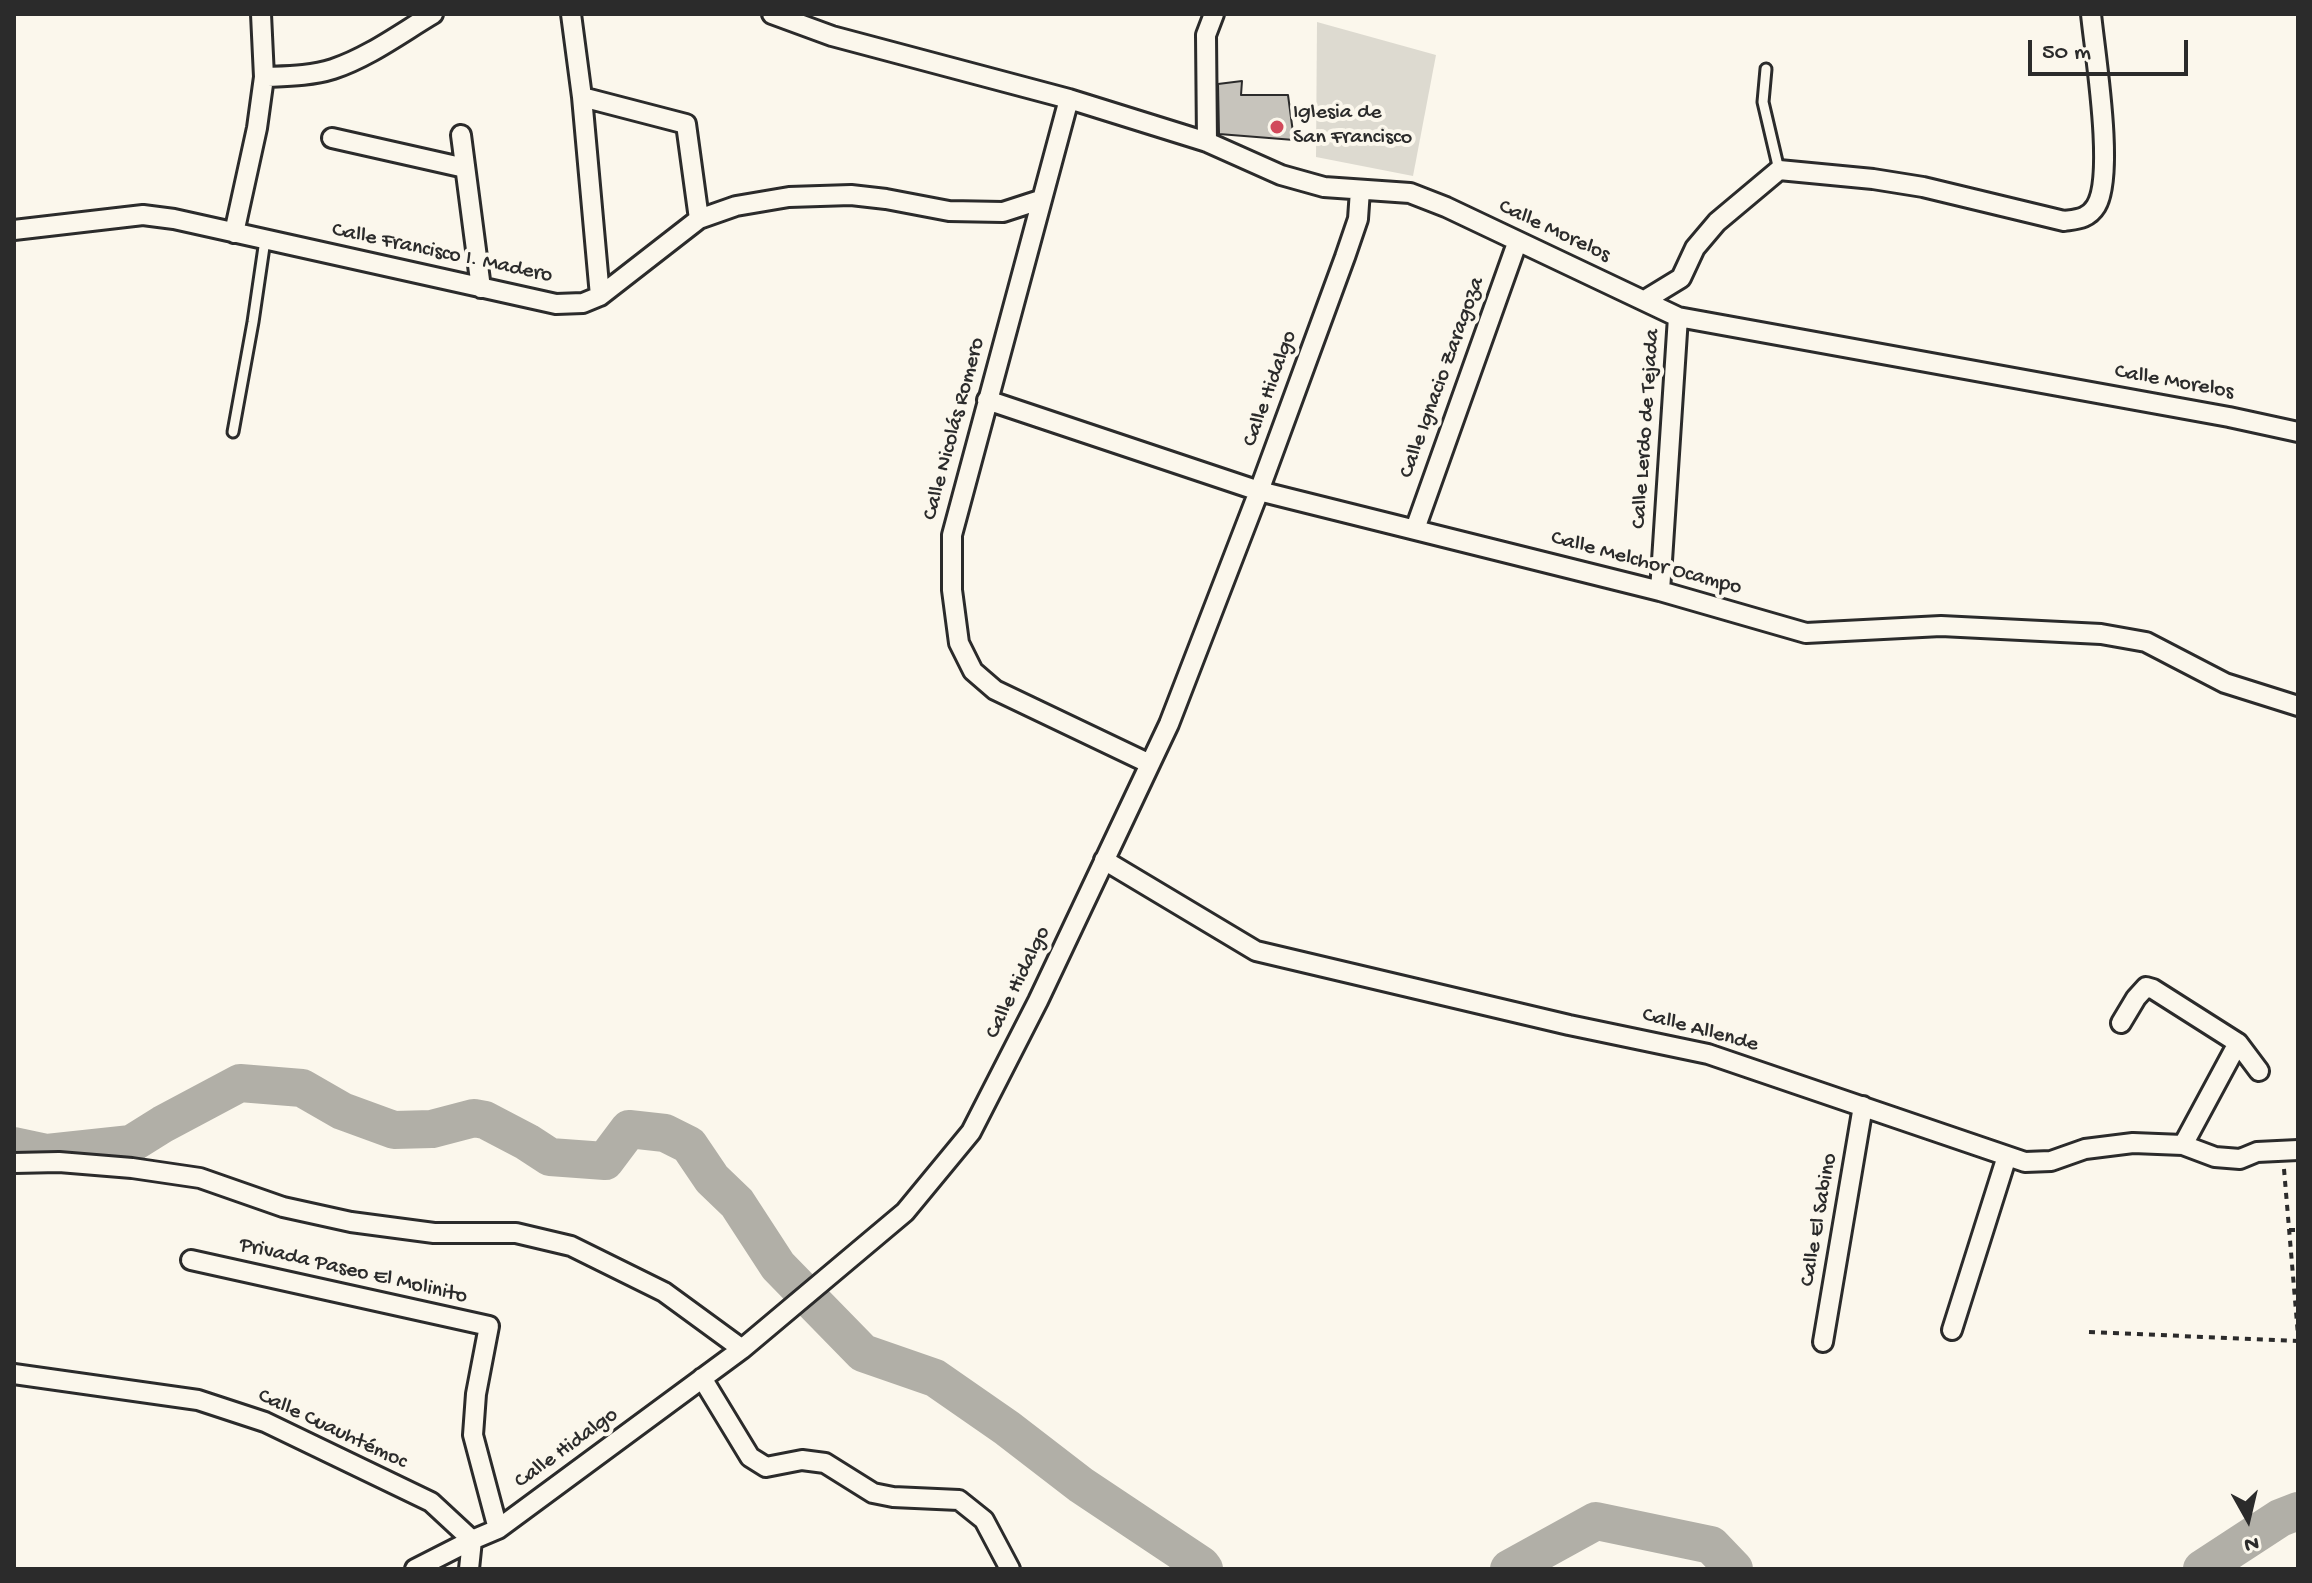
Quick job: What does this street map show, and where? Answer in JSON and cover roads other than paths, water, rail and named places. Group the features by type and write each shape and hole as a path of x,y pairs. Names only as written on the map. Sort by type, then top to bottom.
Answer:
{"street":[{"path":"234,233 257,128 264,77 261,14"},
{"path":"264,77 304,75 333,69 433,14"},
{"path":"571,14 582,97 600,296"},
{"name":"Calle Morelos","path":"772,14 832,36 1069,99 1207,142 1281,175 1324,187 1410,193 1446,207 1678,317 2298,432"},
{"path":"813,14 832,36"},
{"path":"1207,142 1206,35 1214,14"},
{"path":"1645,300 1681,278 1695,248 1717,222 1779,170 1923,187 2064,221 2085,218 2097,206 2103,186 2105,152 2091,14"},
{"path":"582,97 686,124 699,219"},
{"name":"Calle Nicolás Romero","path":"1069,99 952,535 952,590 959,643 973,671 995,690 1150,764"},
{"path":"461,135 481,288"},
{"path":"332,138 465,168"},
{"name":"Calle Hidalgo","path":"415,1569 498,1529 745,1347 905,1212 971,1132 1038,1001 1169,724 1259,491 1358,219 1360,190"},
{"name":"Calle Francisco I. Madero","path":"14,230 143,215 174,219 556,304 583,303 600,296 699,219 736,206 789,197 851,195 949,211 1003,212 1040,200"},
{"name":"Calle Ignacio Zaragoza","path":"1415,529 1517,243"},
{"name":"Calle Lerdo de Tejada","path":"1660,591 1678,317"},
{"name":"Calle Melchor Ocampo","path":"987,400 1259,491 1660,591 1806,633 1941,626 2101,634 2146,642 2225,683 2298,706"},
{"name":"Calle Allende","path":"1104,860 1256,951 1569,1025 1708,1054 2025,1162 2051,1161 2085,1149 2121,1145 2183,1145 2215,1157 2240,1159 2257,1152 2290,1150"},
{"path":"2121,1023 2146,987 2153,989 2238,1043 2259,1071"},
{"path":"2183,1145 2238,1043"},
{"name":"Calle El Sabino","path":"1823,1342 1863,1106"},
{"path":"1952,1330 2007,1156"},
{"path":"14,1163 59,1162 200,1178 283,1207 351,1222 434,1233 516,1233 571,1246 664,1292 745,1347"},
{"name":"Privada Paseo El Molinito","path":"191,1260 489,1326 476,1394 473,1435 498,1529"},
{"name":"Calle Cuauhtémoc","path":"14,1374 198,1400 265,1422 431,1502 472,1540"},
{"path":"702,1378 750,1457 766,1467 802,1460 825,1463 873,1493 959,1500 984,1520 1010,1569"},
{"path":"469,1569 472,1540"}],"lane":[{"path":"1766,69 1763,102 1779,170"},
{"path":"233,432 265,240"}],"waterway":[{"path":"14,1146 47,1153 131,1144 240,1083 302,1088 342,1111 394,1130 432,1129 474,1118 485,1120 550,1157 605,1161 629,1129 665,1133 689,1145 712,1179 737,1203 778,1266 863,1353 935,1378 1081,1485 1204,1569"},
{"path":"2202,1569 2280,1518 2298,1511"},
{"path":"1509,1569 1596,1521 1711,1545 1734,1569"}],"place":[{"name":"Iglesia de San Francisco","path":"1277,127"}]}
